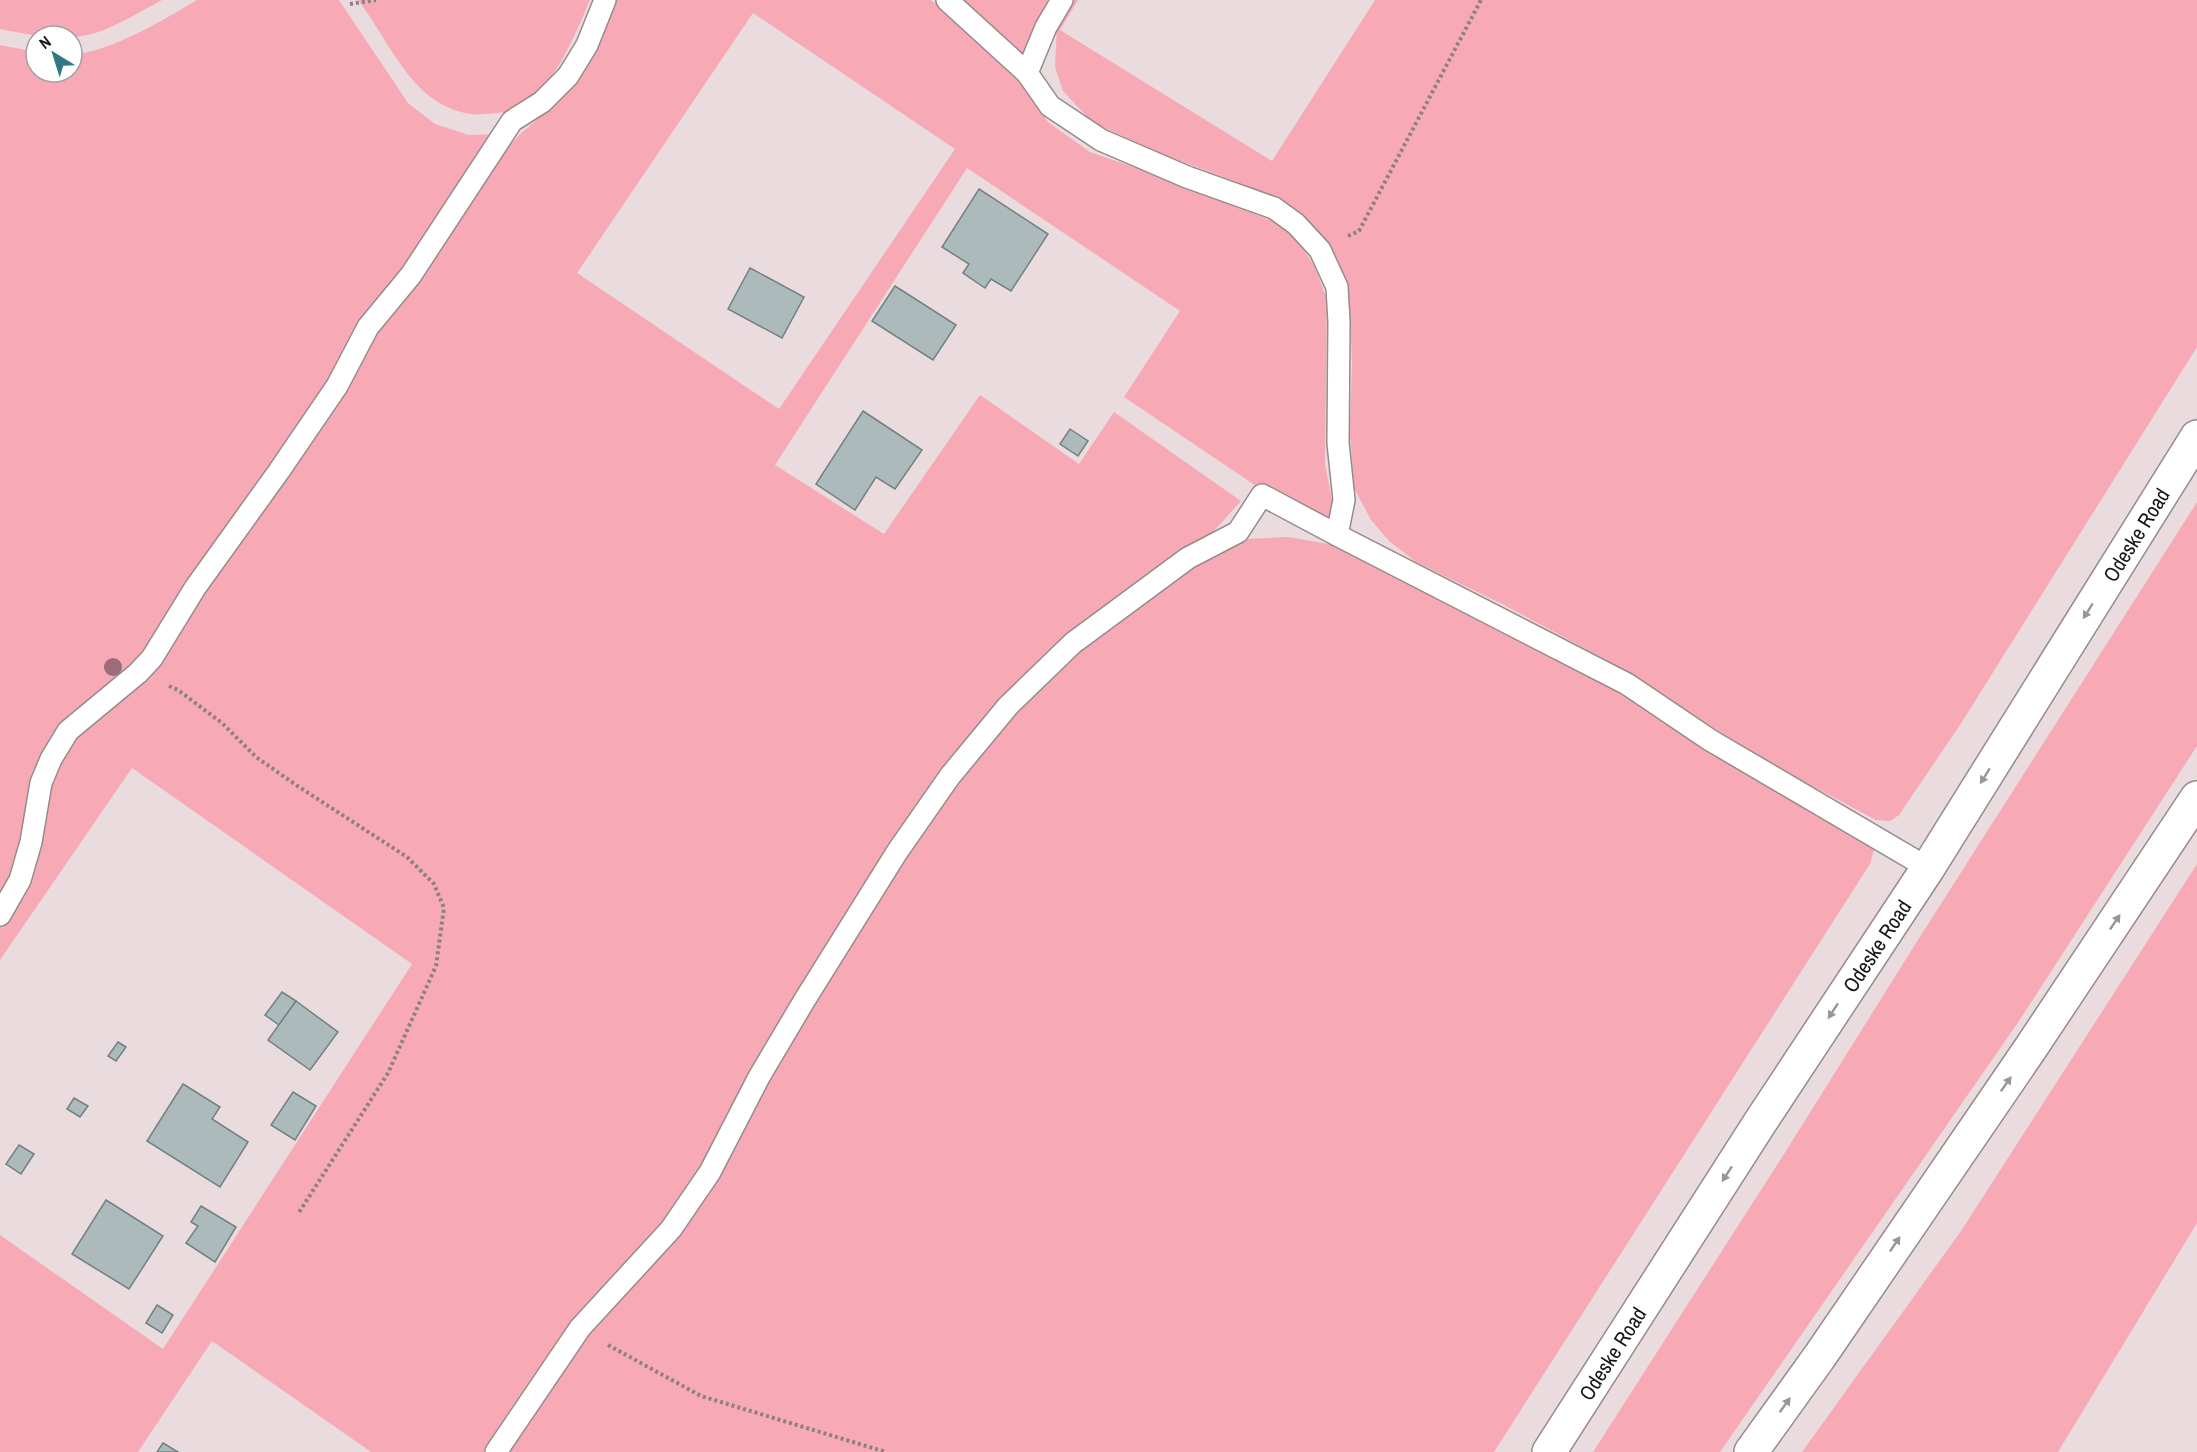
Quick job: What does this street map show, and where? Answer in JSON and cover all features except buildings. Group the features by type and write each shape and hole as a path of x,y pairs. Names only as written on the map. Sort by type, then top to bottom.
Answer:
{"highway":[{"name":"Odeske Road","path":"1550,1452 1761,1121 1928,867 2197,436"},
{"path":"1750,1452 1820,1356 2030,1049 2197,798"}],"lane":[{"path":"0,915 20,880 31,842 41,783 51,759 68,731 138,673 152,658 195,588 337,386 368,327 411,275 512,121 542,102 568,75 586,45 605,0"},
{"path":"946,0 1027,73 1050,106 1101,140 1187,177 1274,208 1296,224 1320,249 1337,287 1338,443 1344,500 1337,535"},
{"path":"1027,73 1046,27 1062,0"},
{"path":"496,1452 580,1328 671,1229 710,1172 765,1068 897,852 950,776 1008,706 1073,643 1188,558 1238,532 1262,495 1627,684 1710,740 1928,867"}],"path":[{"path":"350,4 376,0"},
{"path":"1320,249 1359,231 1481,0"},
{"path":"138,673 178,690 222,723 256,757 407,856 434,884 444,908 436,966 388,1073 298,1214"},
{"path":"580,1328 701,1396 886,1452"}],"shaded area":[{"path":"0,0 162,0 126,20 91,34 84,35 84,24 24,24 24,33 0,29"},
{"path":"197,0 339,0 408,103 435,124 469,135 500,134 330,381 144,658 70,719 21,854 0,901 0,45 24,50 24,84 84,84 84,52 119,42"},
{"path":"358,0 590,0 560,63 538,93 526,103 512,110 468,114 451,109 422,90 396,58"},
{"path":"616,0 931,0 979,41 1021,84 1048,122 1090,152 1160,176 1283,225 1302,247 1315,267 1327,299 1325,464 1336,522 1271,496 1124,397 1180,311 967,168 775,465 884,534 980,395 1079,464 1114,412 1241,501 1212,533 1166,562 967,739 680,1204 487,1452 371,1452 212,1341 138,1452 0,1452 0,1235 163,1349 412,964 132,768 0,960 0,927 12,909 55,760 77,730 111,705 491,167 520,134 557,103 579,72","holes":["753,13 955,149 779,409 577,273"]},
{"path":"961,0 1049,0 1040,17 1026,57"},
{"path":"1071,0 1078,0 1060,30 1272,161 1375,0 2197,0 2197,347 1960,725 1899,815 1890,821 1876,820 1767,762 1621,668 1504,605 1416,562 1389,541 1371,520 1354,488 1350,434 1352,362 1349,292 1336,257 1314,226 1291,209 1248,186 1164,155 1092,122 1063,91 1055,67 1057,25"},
{"path":"2197,502 2197,746 2019,1021 1720,1452 1593,1452 1784,1154"},
{"path":"1288,537 1340,546 1487,620 1614,690 1685,735 1869,844 1874,850 1870,864 1494,1452 505,1452 563,1364 630,1285 835,960 973,756 1061,662 1173,579 1246,539"},
{"path":"2197,864 2197,1223 2058,1452 1802,1452 1961,1231"}]}
